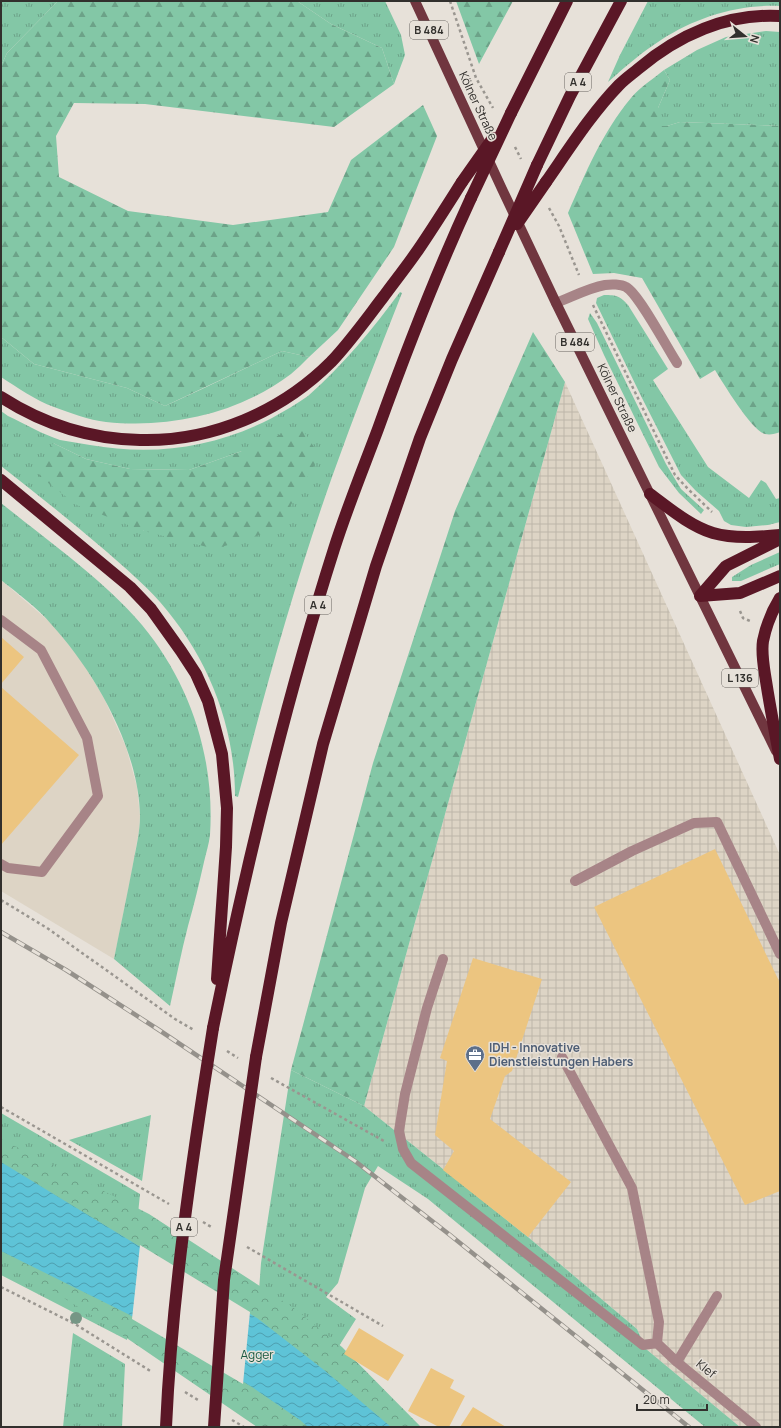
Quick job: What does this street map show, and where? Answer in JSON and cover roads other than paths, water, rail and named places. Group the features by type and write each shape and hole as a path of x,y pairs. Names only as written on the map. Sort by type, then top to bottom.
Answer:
{"highway":[{"name":"A 4","path":"166,1427 179,1264 196,1138 214,1028 236,916 279,735 335,548 410,340 457,228 511,113 567,1"},
{"name":"A 4","path":"214,1427 224,1280 256,1058 281,923 323,744 376,566 420,438 452,359 537,165 570,96 621,1"},
{"path":"499,252 587,124 620,84 654,56 680,39 710,26 740,18 780,16"},
{"path":"1,397 54,424 78,432 125,440 151,440 199,435 244,420 267,410 308,382 330,362 359,328 418,250 462,182 511,113"},
{"path":"1,480 130,587 151,610 181,651 196,674 208,701 222,754 226,781 227,808 226,847 214,1028"},
{"path":"650,494 687,520 712,533 736,537 780,534"},
{"path":"700,596 726,566 780,539"},
{"path":"700,596 740,593 780,576"},
{"path":"780,598 774,609 763,642 763,660 768,698 780,760"}],"main road":[{"name":"Kölner Straße","path":"415,1 556,304 780,760"}],"lane":[{"path":"556,304 586,290 605,285 626,287 637,296 677,363"},
{"path":"1,620 41,650 87,738 98,796 42,872 8,868 1,864"},
{"path":"575,881 632,851 694,823 718,822 780,954"},
{"path":"443,959 427,1008 405,1094 399,1131 405,1153 411,1163 643,1345 657,1343 659,1322 632,1188 562,1057"},
{"name":"Klef","path":"677,1362 717,1296"},
{"name":"Klef","path":"657,1343 677,1362 756,1427"}],"water":[{"path":"1,1162 257,1318 324,1370 391,1427 308,1427 252,1387 128,1314 1,1251"}],"railway":[{"path":"1,932 66,970 159,1030 355,1161 450,1235 689,1427"}],"place":[{"name":"IDH - Innovative Dienstleistungen Habers","path":"475,1072"}],"park label":[{"name":"Agger","path":"257,1355"}]}
